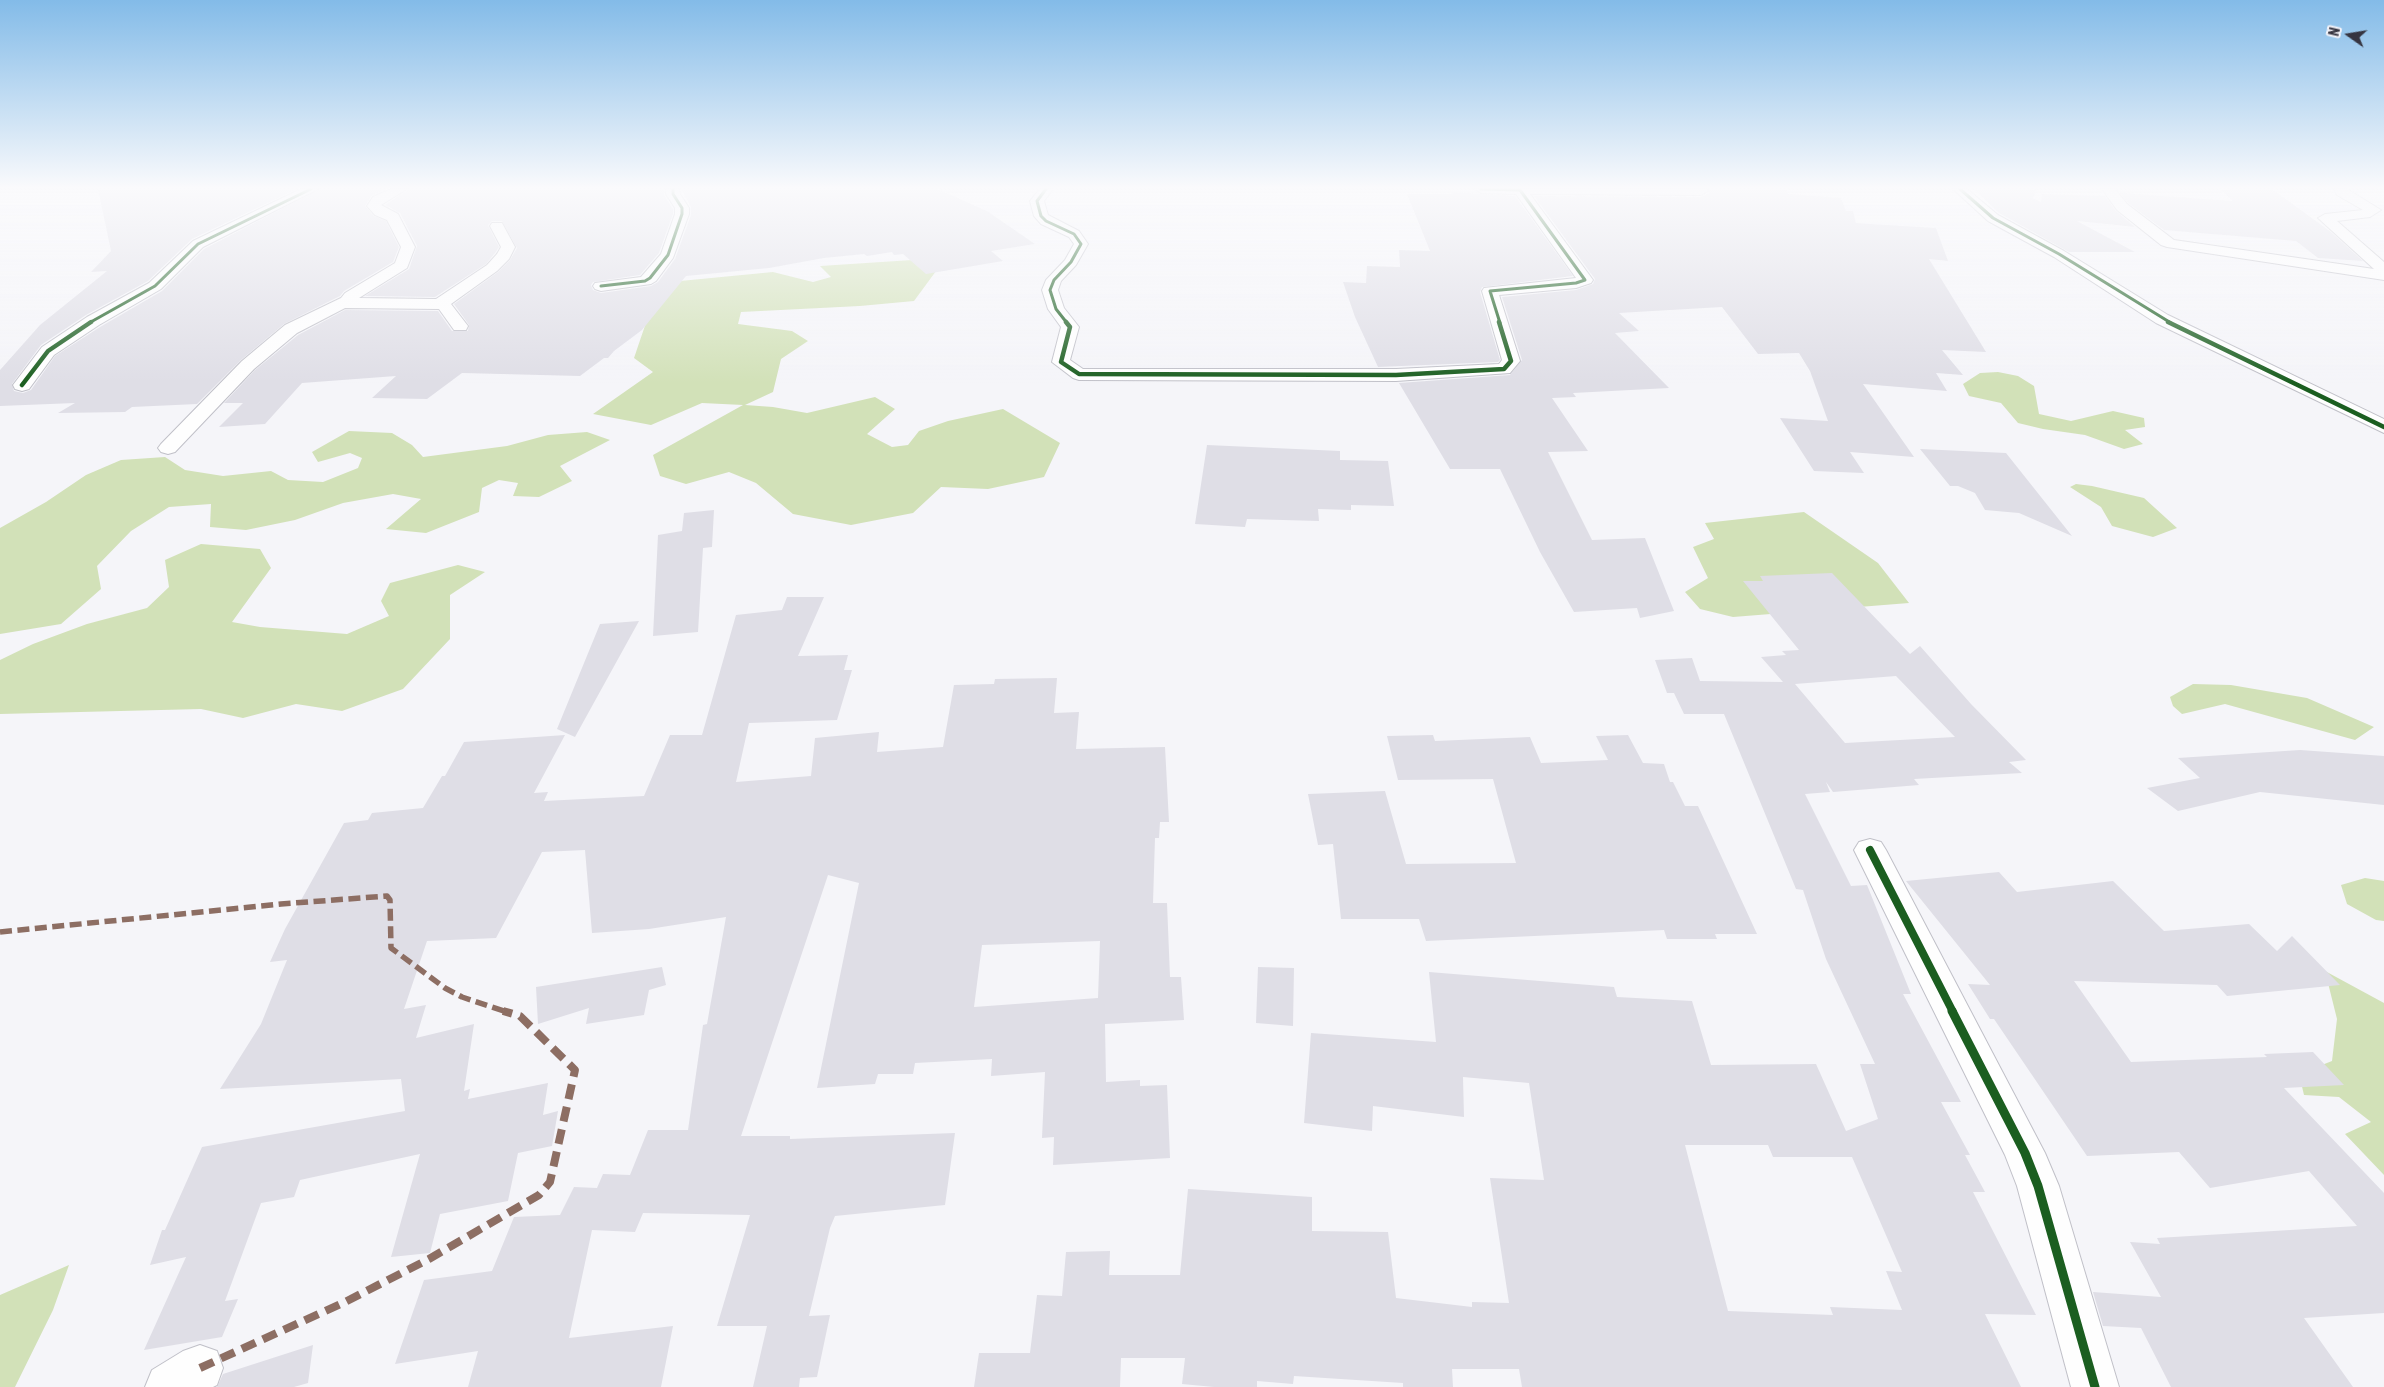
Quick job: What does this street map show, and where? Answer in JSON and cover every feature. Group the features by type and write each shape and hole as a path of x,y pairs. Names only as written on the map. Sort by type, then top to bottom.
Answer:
{"street":[{"path":"22,385 48,351 93,321 155,286 188,254"},
{"path":"168,448 248,365 290,329 344,302 402,265 406,254"},
{"path":"344,302 348,304 440,304 453,297 492,268 505,254"},
{"path":"601,286 645,281 650,278 668,254"},
{"path":"1076,254 1071,262 1054,280 1050,290 1056,309 1070,327 1061,362 1080,374 1396,375 1504,369 1511,362 1490,291 1576,283 1585,280 1566,254"},
{"path":"2058,254 2162,318 2384,427"},
{"path":"2239,254 2384,275"},
{"path":"2366,254 2384,270"},
{"path":"440,304 444,306 460,326"},
{"path":"1870,850 2025,1153 2038,1186 2095,1387"}],"green space":[{"path":"927,259 942,263 914,301 860,306 741,312 738,324 792,331 808,341 781,359 773,392 745,405 773,407 807,413 875,397 895,409 867,434 892,447 908,445 919,431 948,421 1003,409 1060,443 1044,477 988,489 941,487 913,513 851,525 793,514 756,483 729,472 686,484 660,476 653,455 743,405 702,403 651,425 593,414 653,372 634,358 654,299 680,281 773,272 813,282 831,277 820,266"},
{"path":"1998,372 2018,376 2034,386 2039,414 2071,421 2113,411 2144,418 2145,427 2125,430 2143,444 2124,449 2085,435 2018,423 2001,403 1969,396 1963,384 1980,373"},
{"path":"349,431 392,433 412,445 423,457 507,446 548,435 587,432 610,440 560,466 572,481 539,497 513,496 518,483 499,480 482,488 479,512 426,533 386,529 421,499 393,494 343,503 295,520 246,530 210,527 211,504 169,507 131,531 97,566 101,589 61,624 0,634 0,528 46,502 86,475 121,460 165,457 185,470 223,476 271,471 288,480 323,482 358,468 362,458 350,453 318,462 312,452"},
{"path":"2076,484 2144,498 2177,528 2153,537 2112,526 2101,507 2070,487"},
{"path":"1804,512 1878,563 1909,603 1733,617 1700,609 1685,592 1708,578 1693,547 1714,539 1705,523"},
{"path":"201,544 260,549 271,568 232,622 260,627 347,634 389,616 381,601 390,583 458,565 485,572 450,595 450,639 403,689 342,711 296,704 243,718 201,709 0,714 0,660 33,644 87,624 147,608 169,587 165,560"},
{"path":"2193,684 2231,685 2307,698 2374,727 2355,740 2225,704 2182,714 2173,706 2170,697"},
{"path":"2365,878 2384,881 2384,921 2376,920 2347,904 2341,885"},
{"path":"2325,971 2384,1003 2384,1175 2345,1134 2371,1122 2339,1097 2304,1095 2299,1074 2332,1061 2337,1019"},
{"path":"69,1265 53,1310 15,1387 0,1387 0,1295"}],"building":[{"path":"108,254 177,254 148,281 86,315 41,345 12,384 14,391 23,393 31,390 55,356 162,291 199,254 396,254 393,262 344,291 340,296 284,324 241,360 197,404 132,407 125,412 58,413 75,403 0,406 0,370 40,325 107,271 91,272"},
{"path":"414,254 494,254 486,264 435,297 365,296 409,269"},
{"path":"514,254 658,254 640,275 593,282 591,285 593,290 601,293 651,286 658,282 677,254 881,254 824,258 769,268 686,276 642,330 614,351 608,358 604,358 580,376 462,373 427,399 372,398 396,376 302,383 265,424 219,427 243,403 224,403 255,370 298,335 345,310 438,311 452,331 468,331 469,325 454,304 498,272"},
{"path":"893,254 994,254 1003,261 926,274 903,254"},
{"path":"1399,254 1557,254 1573,276 1482,287 1480,292 1500,360 1498,362 1378,367 1355,317 1343,282 1366,283 1367,266 1400,267"},
{"path":"1576,254 1945,254 1948,261 1929,259 1986,352 1942,350 1963,375 1936,373 1947,391 1863,384 1914,457 1850,452 1864,473 1814,471 1780,418 1828,421 1810,371 1799,353 1758,354 1722,307 1619,313 1639,331 1615,333 1669,388 1573,393 1576,397 1552,398 1588,451 1548,452 1592,540 1645,538 1674,611 1640,618 1637,608 1574,612 1540,552 1500,469 1450,469 1399,383 1510,375 1522,360 1502,297 1576,290 1593,284 1595,279"},
{"path":"2312,254 2355,254 2363,261 2318,258"},
{"path":"1207,445 1340,451 1340,460 1388,461 1394,506 1351,505 1351,510 1318,509 1319,521 1247,519 1245,527 1195,524"},
{"path":"1920,449 2006,453 2072,536 2019,513 1985,510 1975,493 1958,486 1950,486"},
{"path":"714,510 712,547 703,548 698,632 653,636 658,535 682,531 684,513"},
{"path":"1832,573 1910,654 1920,646 1971,704 2026,760 2009,762 2022,773 1914,779 1919,785 1833,792 1826,782 1830,792 1805,794 1851,886 1867,885 1911,994 1903,994 1961,1102 1941,1102 1970,1155 1965,1155 1985,1192 1973,1192 2036,1315 1985,1314 2021,1387 1522,1387 1519,1369 1452,1369 1453,1387 1403,1387 1403,1383 1294,1376 1293,1384 1257,1381 1257,1387 1214,1387 1182,1384 1185,1358 1121,1358 1120,1387 974,1387 979,1353 1030,1353 1037,1295 1062,1296 1066,1252 1110,1251 1109,1275 1180,1275 1188,1189 1312,1197 1312,1231 1388,1232 1396,1298 1472,1307 1472,1302 1509,1303 1490,1178 1544,1180 1529,1083 1463,1077 1464,1117 1373,1106 1372,1131 1304,1123 1311,1033 1436,1042 1429,972 1614,987 1617,997 1692,1001 1711,1065 1816,1064 1846,1131 1878,1119 1860,1064 1875,1064 1826,959 1803,890 1796,889 1724,714 1684,714 1674,693 1667,693 1655,660 1692,658 1700,681 1783,682 1761,657 1786,655 1782,651 1799,650 1743,581 1763,581 1760,576","holes":["1896,676 1955,737 1845,743 1795,684","1685,1145 1768,1145 1773,1157 1852,1157 1902,1272 1886,1271 1902,1310 1830,1307 1833,1315 1728,1311"]},
{"path":"787,597 824,597 798,656 848,655 844,670 852,670 837,720 749,723 736,782 811,776 815,738 879,732 877,752 943,747 954,685 994,684 995,679 1057,678 1054,713 1079,712 1076,749 1165,747 1169,822 1160,822 1159,838 1155,838 1153,903 1167,903 1170,977 1181,977 1184,1020 1105,1024 1106,1082 1140,1080 1140,1086 1167,1085 1170,1158 1053,1165 1054,1137 1042,1138 1045,1072 991,1076 992,1059 915,1063 913,1074 878,1074 875,1084 817,1088 859,883 828,875 741,1136 790,1136 790,1139 955,1133 945,1205 835,1216 830,1228 809,1316 830,1315 817,1377 800,1378 799,1387 753,1387 767,1326 717,1326 750,1215 643,1213 635,1232 592,1230 569,1338 673,1326 661,1387 468,1387 478,1351 395,1364 424,1280 492,1271 514,1217 560,1215 574,1187 597,1188 603,1174 630,1175 648,1130 688,1130 703,1025 707,1024 726,917 649,929 592,933 585,850 542,852 496,938 427,941 404,1009 426,1005 416,1038 474,1024 464,1091 470,1089 468,1099 548,1083 543,1115 558,1111 552,1146 518,1153 508,1201 440,1214 430,1253 391,1257 420,1154 300,1180 294,1197 261,1203 225,1301 238,1299 222,1337 144,1350 186,1257 150,1265 162,1230 165,1230 202,1147 405,1111 401,1079 220,1089 261,1024 287,960 270,962 285,929 344,823 368,820 372,813 423,808 442,776 445,776 464,742 565,735 534,793 548,792 544,801 644,796 670,735 702,735 736,615 782,610","holes":["1100,941 1098,998 974,1007 982,945"]},
{"path":"639,621 575,737 557,729 600,624"},
{"path":"1433,735 1435,741 1530,737 1541,763 1608,760 1596,736 1628,735 1643,763 1664,764 1670,782 1673,782 1685,806 1698,806 1757,934 1715,934 1717,939 1667,939 1664,930 1426,941 1419,919 1341,919 1333,844 1318,845 1308,794 1385,791 1406,864 1516,863 1493,779 1398,780 1387,736"},
{"path":"2300,750 2384,756 2384,805 2260,792 2178,811 2147,788 2200,778 2178,758"},
{"path":"1999,872 2017,892 2113,881 2164,931 2249,924 2277,951 2292,936 2340,985 2227,996 2217,985 2074,981 2131,1062 2267,1057 2264,1054 2313,1052 2344,1085 2284,1088 2384,1193 2384,1313 2304,1318 2353,1387 2171,1387 2141,1328 2103,1326 2093,1292 2161,1297 2130,1242 2160,1244 2157,1238 2357,1226 2309,1171 2210,1188 2179,1152 2087,1156 1994,1019 1990,1019 1968,984 1990,985 1906,881"},
{"path":"662,967 666,985 649,990 644,1015 586,1024 589,1008 538,1024 536,987"},
{"path":"1258,967 1294,968 1293,1026 1256,1023"},
{"path":"313,1345 308,1383 294,1387 217,1387 223,1374"}],"marked path":[{"path":"0,932 281,904 380,895 387,896 390,900 391,948 445,988 462,997 520,1016 575,1070 550,1182 539,1195 429,1259 345,1302 200,1368"}],"cycle path":[{"path":"22,385 48,351 93,321 155,286 188,254"},
{"path":"601,286 645,281 650,278 668,254"},
{"path":"1076,254 1071,262 1054,280 1050,290 1056,309 1070,327 1061,362 1079,374 1396,375 1504,369 1511,361 1490,291 1576,283 1585,280 1566,254"},
{"path":"2058,254 2162,319 2384,427"},
{"path":"1870,850 2025,1153 2038,1186 2095,1387"}]}
